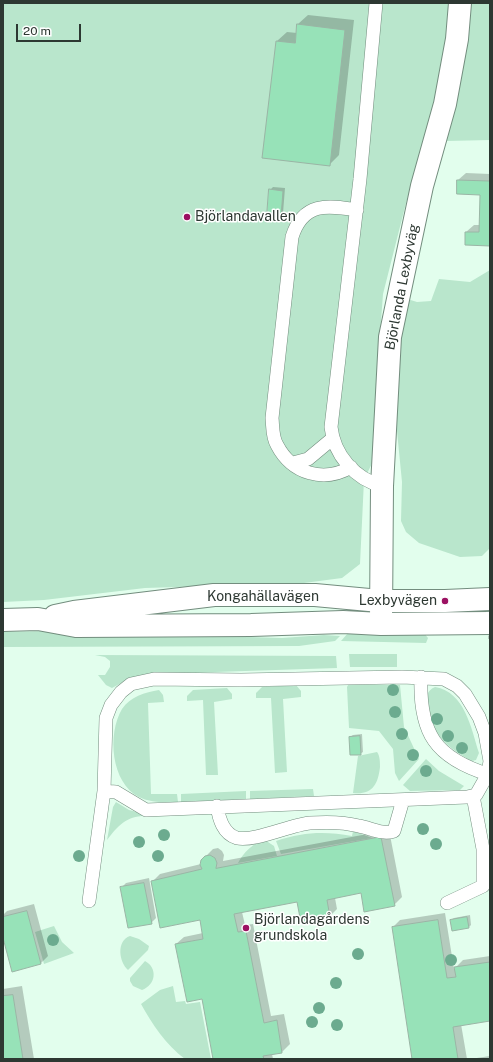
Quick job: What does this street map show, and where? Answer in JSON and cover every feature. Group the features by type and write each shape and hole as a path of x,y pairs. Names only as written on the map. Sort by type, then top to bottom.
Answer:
{"street":[{"name":"Björlanda Lexbyväg","path":"381,624 382,486 390,337 422,186 445,104 457,39 460,3"},
{"name":"Kongahällavägen","path":"3,620 38,619 74,612 214,595 315,595 380,601 445,601 490,598"},
{"name":"Kongahällavägen","path":"38,619 76,626 251,625 344,622 381,624 490,623"}],"lane":[{"path":"376,3 357,210 331,416 332,439 345,461 368,483 382,486"},
{"path":"351,467 339,474 320,476 311,474 293,463 277,446 274,437 272,418 292,236 299,220 315,208 334,206 357,210"},
{"path":"293,463 308,459 332,439"},
{"path":"421,677 420,702 424,722 434,739 449,755 464,765 489,774"},
{"path":"89,901 104,791 106,718 110,705 121,692 131,684 154,678 241,680 421,677 444,679 457,686 472,703 484,733 490,761 489,774 480,790 473,796 146,810 116,792 104,791"},
{"path":"447,903 487,886 483,849 473,796"},
{"path":"217,806 223,827 230,834 238,838 252,837 310,823 357,825 386,834 394,831 403,800"}],"green space":[{"name":"Björlandavallen","path":"3,3 450,3 447,38 431,118 406,203 383,294 377,376 377,446 375,457 364,480 360,564 342,578 304,583 145,588 44,600 3,602"},
{"path":"470,3 490,3 490,140 446,141 468,38"},
{"path":"490,270 490,548 482,556 460,557 419,543 406,532 401,521 402,482 396,421 404,298 417,302 431,301 439,279 470,282"},
{"path":"47,631 282,638 324,635 340,636 335,641 299,646 3,647 3,632"},
{"path":"423,632 428,638 426,643 341,641 348,633"},
{"path":"349,654 397,654 397,667 350,667"},
{"path":"95,655 336,656 337,668 154,674 125,681 112,688 106,685 98,675 105,675 110,667 110,661 105,657"},
{"path":"296,685 301,691 301,697 283,699 287,772 275,773 271,698 256,698 256,693 262,687"},
{"path":"348,685 400,685 404,727 419,759 399,781 395,773 393,749 379,731 349,728"},
{"path":"435,687 445,690 460,703 469,722 479,753 476,760 472,761 456,751 442,739 436,731 429,715 427,699 428,692"},
{"path":"227,688 232,694 232,699 214,702 218,775 206,775 203,700 187,701 187,696 193,690"},
{"path":"159,690 163,695 164,702 148,703 151,794 177,794 178,802 153,801 139,797 122,781 117,770 114,757 114,731 117,719 122,709 134,698 148,692"},
{"path":"377,752 380,767 376,784 373,788 365,792 353,793 358,756"},
{"path":"426,759 439,771 464,786 460,790 410,791 403,785"},
{"path":"313,789 314,796 250,799 250,791"},
{"path":"246,791 246,799 181,802 181,794"},
{"path":"116,802 129,810 145,814 145,816 138,816 123,823 107,840 113,807"},
{"path":"353,831 372,838 281,854 276,841 314,833 333,833 352,836"},
{"path":"265,840 274,846 277,856 238,863 249,848"},
{"path":"54,926 62,942 74,953 44,964 35,932"},
{"path":"130,936 139,939 149,946 148,950 128,970 123,962 120,952 123,942"},
{"path":"145,961 152,968 154,976 147,988 142,990 133,986 130,978"},
{"path":"173,986 176,1002 185,1001 186,1004 200,1002 211,1059 185,1059 160,1034 141,1004 160,990"}],"building":[{"path":"297,24 345,30 330,166 262,158 276,41 295,43"},
{"path":"457,180 490,181 490,246 465,245 465,232 479,232 480,195 457,194"},
{"path":"269,189 283,191 281,217 267,216"},
{"path":"360,736 361,755 350,755 349,737"},
{"path":"381,837 395,906 364,912 361,893 327,900 330,917 301,923 297,902 234,914 238,932 246,931 264,1023 277,1020 282,1053 263,1056 264,1059 213,1059 202,999 187,1002 175,944 203,939 200,920 160,928 151,881 202,869 200,865 201,860 205,856 210,855 215,858 217,863 216,868"},
{"path":"144,883 152,924 128,928 120,887"},
{"path":"27,911 41,964 12,972 3,938 3,917"},
{"path":"467,917 469,928 452,931 450,920"},
{"path":"438,920 447,978 456,977 454,967 490,962 490,1021 453,1027 458,1059 412,1059 392,927"},
{"path":"13,995 23,1059 3,1059 3,996"}],"place":[{"name":"Björlandavallen","path":"187,217"},
{"name":"Lexbyvägen","path":"445,601"},
{"name":"Björlandagårdens grundskola","path":"246,928"}]}
